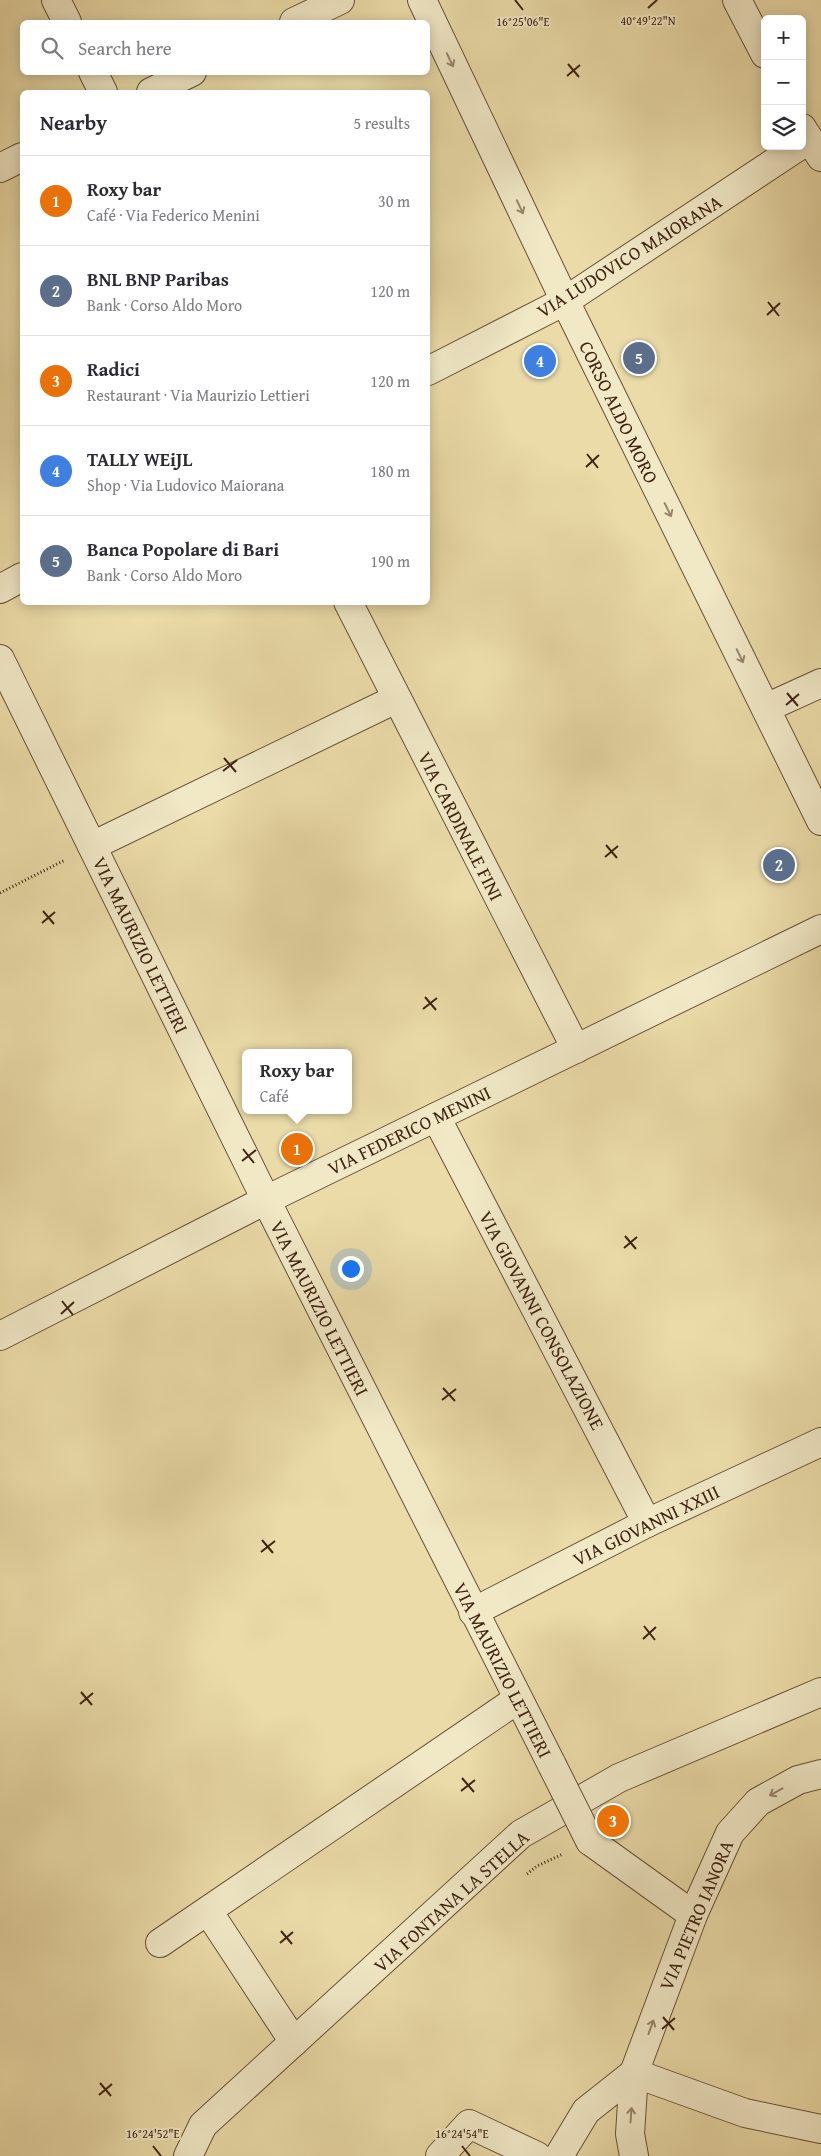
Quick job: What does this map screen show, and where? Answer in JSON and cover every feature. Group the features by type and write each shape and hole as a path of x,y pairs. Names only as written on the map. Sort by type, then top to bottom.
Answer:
{"street":[{"path":"56,0 67,20"},
{"path":"298,20 340,0"},
{"name":"CORSO ALDO MORO","path":"422,0 565,301 821,821"},
{"path":"737,0 761,46"},
{"path":"94,75 101,90"},
{"path":"155,90 186,75"},
{"name":"VIA LUDOVICO MAIORANA","path":"430,370 565,301 809,141"},
{"path":"0,168 20,157"},
{"path":"0,589 20,579"},
{"name":"VIA CARDINALE FINI","path":"349,605 576,1049"},
{"name":"VIA MAURIZIO LETTIERI","path":"0,659 266,1200 590,1841 693,1915"},
{"path":"766,708 821,682"},
{"path":"92,846 396,699"},
{"name":"VIA FEDERICO MENINI","path":"0,1336 266,1200 821,929"},
{"name":"VIA GIOVANNI CONSOLAZIONE","path":"436,1117 648,1523"},
{"name":"VIA GIOVANNI XXIII","path":"473,1612 648,1523 821,1442"},
{"name":"VIA FONTANA LA STELLA","path":"188,2156 203,2125 521,1834 619,1778 821,1692"},
{"path":"160,1943 518,1699"},
{"name":"VIA PIETRO IANORA","path":"634,2073 693,1915 730,1832 758,1802 798,1780 821,1774"},
{"path":"208,1911 294,2042"},
{"path":"634,2073 745,2112 821,2129"},
{"path":"558,2156 586,2111 634,2073"},
{"path":"634,2073 630,2134 634,2156"},
{"path":"440,2156 469,2124 537,2156"}],"path":[{"path":"0,893 92,846"},
{"path":"524,1877 537,1866 590,1841"}],"place":[{"name":"Banca Popolare di Bari","path":"639,358"},
{"name":"TALLY WEiJL","path":"540,361"},
{"name":"BNL BNP Paribas","path":"779,865"},
{"name":"Roxy bar","path":"297,1149"},
{"name":"Radici","path":"613,1821"}]}
